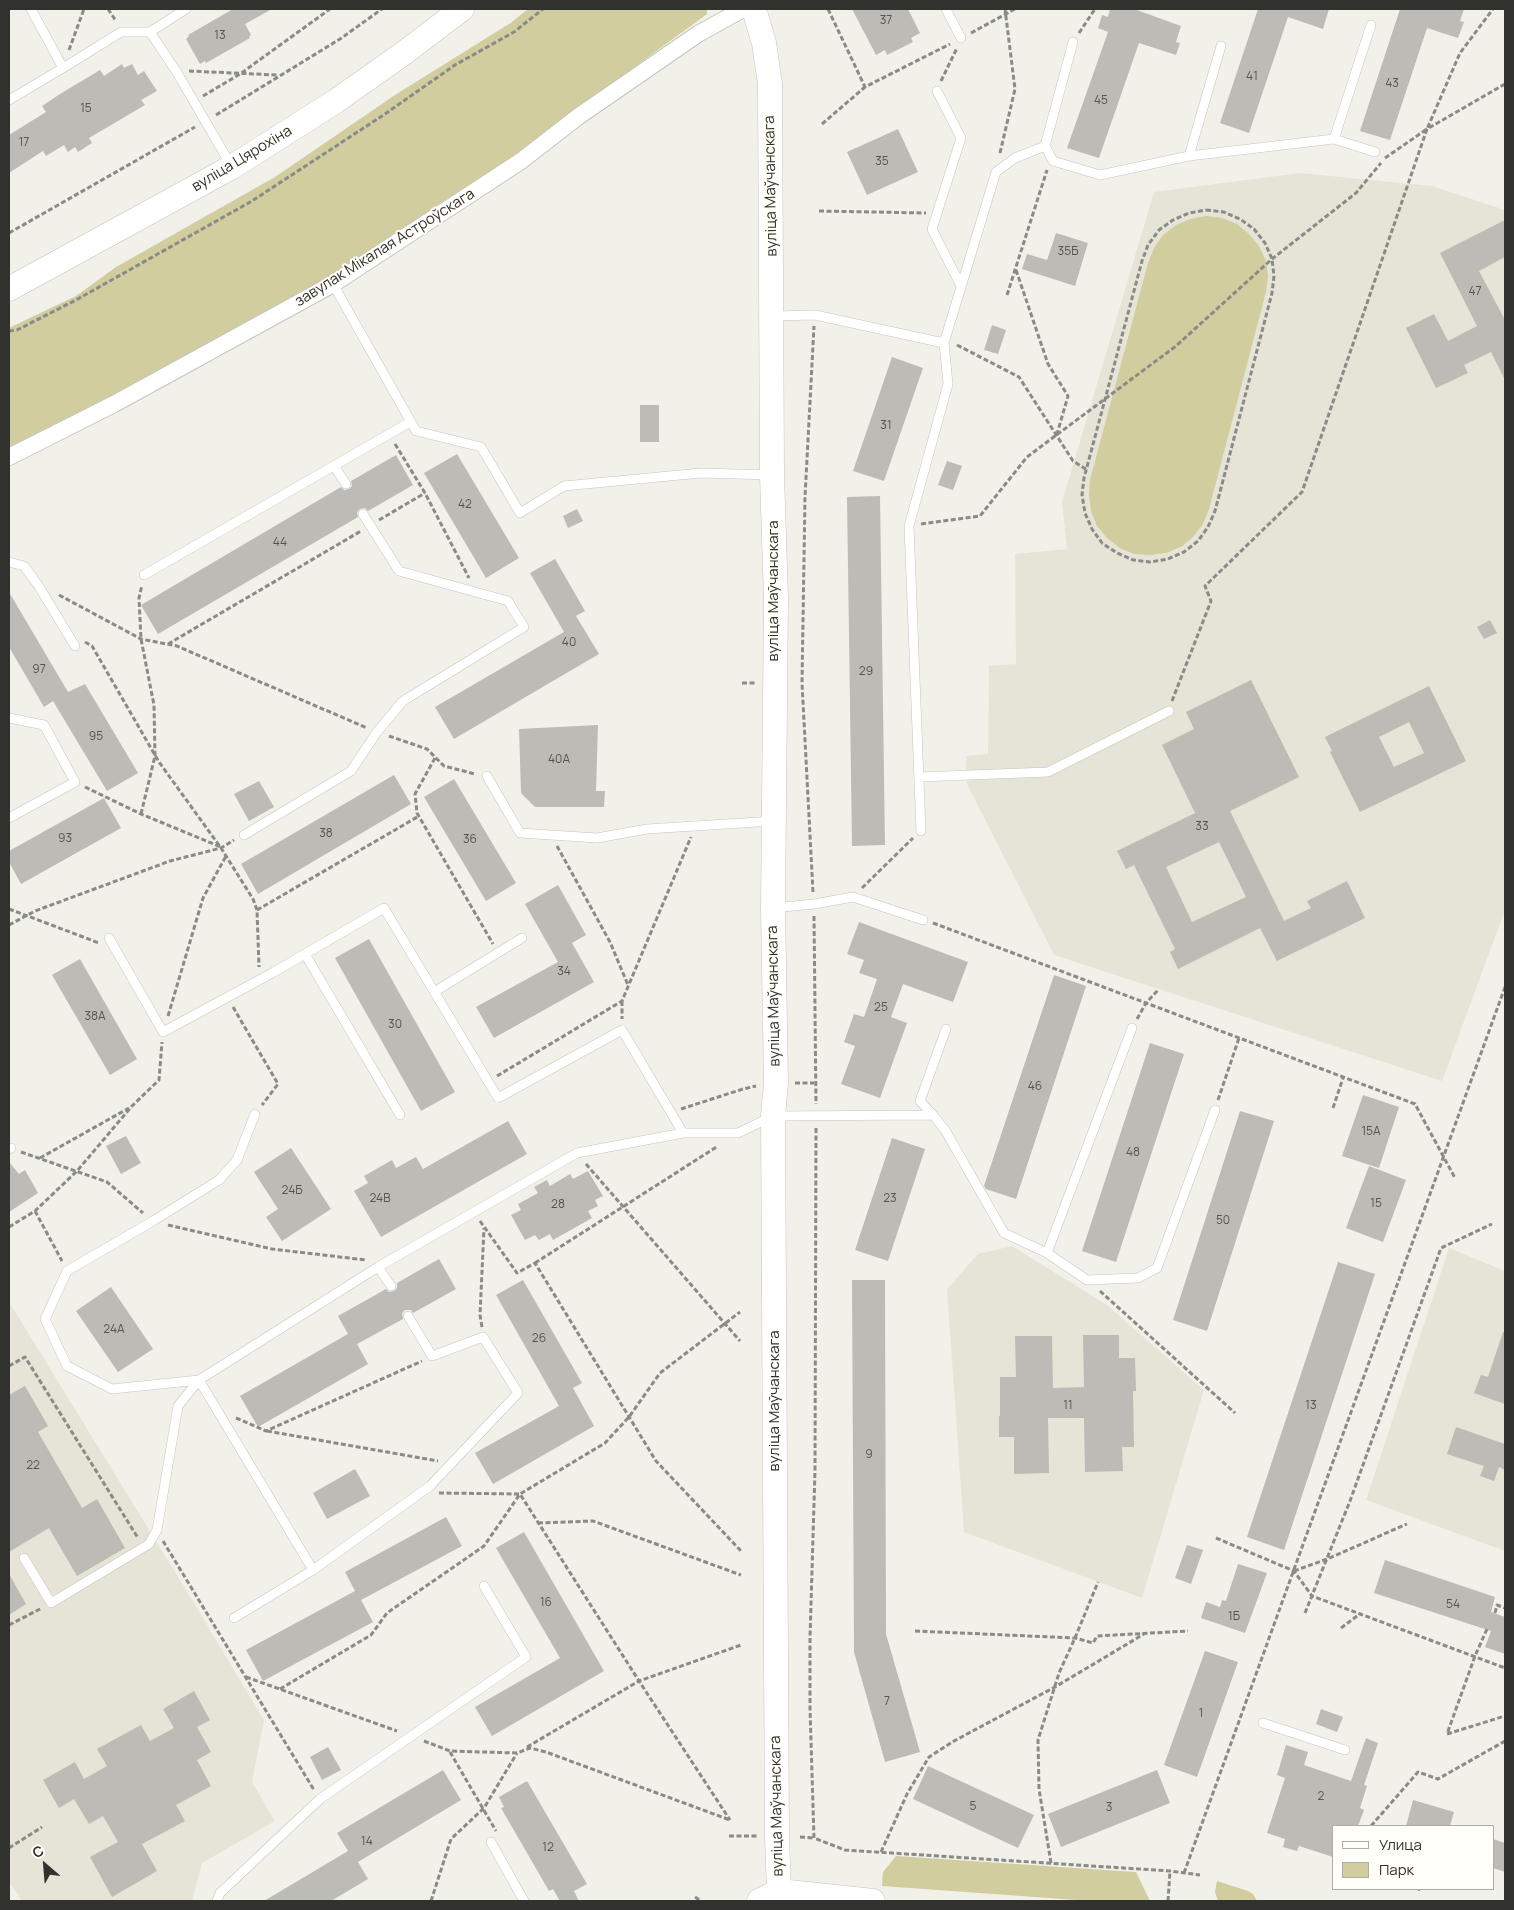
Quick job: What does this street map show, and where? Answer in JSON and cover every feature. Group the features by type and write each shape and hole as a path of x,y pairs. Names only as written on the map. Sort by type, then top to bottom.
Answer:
{"main road":[{"name":"вуліца Цярохіна","path":"9,289 232,167 336,101 462,9"},
{"name":"вуліца Маўчанскага","path":"754,9 764,43 770,84 773,316 772,475 776,599 773,908 776,1083 773,1116 776,1837 769,1896 873,1901"}],"street":[{"name":"завулак Мікалая Астроўскага","path":"9,456 114,404 333,284 520,161 579,116 698,34 743,9"}],"lane":[{"path":"32,9 63,68"},
{"path":"9,100 121,32 150,32 186,9"},
{"path":"946,9 961,38"},
{"path":"1334,139 1371,25"},
{"path":"150,32 176,71 232,167"},
{"path":"1073,42 1046,146 1053,161 1100,175 1189,156 1334,139 1374,152"},
{"path":"1189,156 1221,46"},
{"path":"937,91 961,138 932,229 961,286"},
{"path":"920,831 908,526 948,384 944,341 996,172 1015,158 1046,146"},
{"path":"333,284 416,431 481,447 520,513 564,486 701,473 772,475"},
{"path":"773,316 815,315 944,341"},
{"path":"144,575 410,422"},
{"path":"334,466 346,484"},
{"path":"244,835 351,771 377,732 403,701 524,626 508,601 399,571 363,514"},
{"path":"9,562 24,566 38,585 75,646"},
{"path":"919,777 1048,772 1169,710"},
{"path":"9,718 44,725 75,782 9,818"},
{"path":"487,776 520,833 597,838 647,829 774,821"},
{"path":"773,908 814,904 853,897 923,920"},
{"path":"109,938 163,1032 227,998 384,908 498,1098 622,1030 683,1134"},
{"path":"434,992 522,938"},
{"path":"305,954 400,1115"},
{"path":"946,1028 920,1101 945,1130 1004,1233 1046,1253 1086,1280 1138,1278 1157,1268 1215,1110"},
{"path":"1046,1253 1132,1028"},
{"path":"199,1380 112,1389 67,1366 46,1319 67,1271 219,1180 237,1160 255,1114"},
{"path":"24,1558 51,1603 149,1544 156,1530 178,1406 199,1380 378,1267 577,1153 683,1134 738,1133 773,1116 933,1115"},
{"path":"378,1267 391,1286"},
{"path":"234,1618 313,1570 430,1486 518,1393 483,1337 432,1356 408,1316"},
{"path":"199,1380 313,1570"},
{"path":"217,1901 220,1893 320,1800 526,1657 484,1586"},
{"path":"1263,1722 1345,1750"},
{"path":"491,1842 524,1901"}],"path":[{"path":"63,68 84,9"},
{"path":"194,102 240,74 330,9"},
{"path":"9,331 17,330 76,300 252,200 385,114 454,65 514,32 544,9"},
{"path":"828,9 865,87"},
{"path":"822,124 865,87 961,38 1005,11 1015,9"},
{"path":"1073,42 1095,9"},
{"path":"1169,710 1211,601 1205,586 1302,492 1427,129 1460,53 1494,9"},
{"path":"996,172 1014,89 1005,11"},
{"path":"937,91 961,38"},
{"path":"176,71 278,75"},
{"path":"908,526 980,516 1027,457 1176,346 1272,259 1356,192 1385,158 1427,129 1505,84"},
{"path":"1008,295 1047,170 1053,161"},
{"path":"1206,210 1224,212 1240,218 1254,229 1265,243 1272,259 1274,276 1272,293 1214,511 1208,528 1198,541 1184,552 1168,559 1150,562 1133,560 1117,553 1102,543 1092,529 1085,513 1082,496 1086,470 1105,400 1142,260 1148,245 1159,230 1173,220 1189,213 1206,210"},
{"path":"819,211 937,214"},
{"path":"1016,270 1048,364 1068,396 1057,435"},
{"path":"814,1838 810,1638 815,1470 816,1117 814,1083 814,904 802,682 805,497 815,315"},
{"path":"944,341 1019,378 1074,461 1086,470"},
{"path":"389,434 425,493 476,592"},
{"path":"168,644 425,493"},
{"path":"141,814 155,756 154,705 141,639 139,598 144,575"},
{"path":"38,585 141,639 177,646 377,732 427,749 444,766 487,776"},
{"path":"69,636 92,646 155,756 222,848 253,899 257,910 259,980"},
{"path":"435,758 415,794 419,816 498,953"},
{"path":"75,782 141,814 222,848"},
{"path":"257,910 419,816"},
{"path":"622,1030 622,1001 696,826"},
{"path":"853,897 920,831"},
{"path":"9,926 28,915 170,862 222,848 244,835"},
{"path":"550,835 610,942 628,986"},
{"path":"9,1227 35,1211 77,1171 132,1106 159,1080 163,1032 203,898 226,856"},
{"path":"9,909 97,944 109,938"},
{"path":"923,920 1415,1104 1455,1178"},
{"path":"1184,1873 1505,987"},
{"path":"1132,1028 1146,1003 1158,990"},
{"path":"227,998 278,1084 255,1114"},
{"path":"488,1082 622,1001"},
{"path":"1215,1110 1239,1038"},
{"path":"1333,1108 1344,1077"},
{"path":"670,1113 743,1089"},
{"path":"40,1158 132,1106"},
{"path":"475,1212 484,1228 516,1272 535,1263 738,1133"},
{"path":"10,1149 107,1182 153,1221 272,1249 387,1263"},
{"path":"577,1153 740,1341"},
{"path":"35,1211 67,1271"},
{"path":"1305,1613 1350,1501 1441,1248 1492,1224"},
{"path":"483,1337 480,1315 484,1228"},
{"path":"535,1263 656,1461 741,1551"},
{"path":"1086,1280 1235,1413"},
{"path":"280,1689 371,1635 387,1613 484,1546 520,1494 605,1443 629,1417 660,1373 740,1312"},
{"path":"266,1431 432,1356"},
{"path":"9,1366 25,1357 144,1547"},
{"path":"217,1410 266,1431 451,1463"},
{"path":"420,1493 520,1494"},
{"path":"246,1676 450,1751 517,1753 530,1748 546,1752 730,1820 638,1681 520,1494"},
{"path":"538,1523 593,1521 741,1575"},
{"path":"1294,1571 1327,1559 1407,1524"},
{"path":"156,1530 320,1800"},
{"path":"1216,1538 1294,1571 1312,1596 1505,1668"},
{"path":"1050,1864 1038,1789 1038,1740 1059,1673 1076,1638 1098,1582"},
{"path":"9,1625 51,1603"},
{"path":"1495,1613 1497,1605 1505,1608"},
{"path":"1341,1628 1361,1613"},
{"path":"1487,1629 1475,1656 1447,1734 1505,1716"},
{"path":"914,1631 1076,1638 1093,1643 1097,1636 1188,1631"},
{"path":"882,1852 907,1794 929,1757 954,1741 1055,1687 1144,1634"},
{"path":"431,1901 452,1839 484,1808 517,1753 638,1681 741,1646"},
{"path":"1372,1825 1418,1772 1438,1779 1505,1740"},
{"path":"450,1751 498,1834 491,1842"},
{"path":"9,1848 42,1826"},
{"path":"729,1836 757,1836"},
{"path":"800,1837 814,1838 845,1850 1170,1871 1200,1875"},
{"path":"1168,1901 1170,1871"},
{"path":"695,1897 701,1901"}],"shaded area":[{"path":"1300,173 1432,186 1505,210 1505,910 1442,1081 1054,955 967,784 966,756 988,754 989,666 1016,664 1015,554 1067,549 1062,502 1154,192"},
{"path":"1012,1246 1107,1305 1204,1390 1142,1598 964,1532 947,1289 978,1254"},
{"path":"1449,1248 1505,1271 1505,1551 1366,1500"},
{"path":"9,1304 264,1720 252,1782 275,1821 202,1863 192,1901 22,1901 9,1881"}],"green space":[{"path":"528,9 707,9 707,14 410,231 101,407 9,450 9,328 76,296 116,267 275,177 395,95 512,22"},
{"path":"1206,216 1222,218 1237,224 1259,246 1266,261 1268,276 1266,292 1209,509 1203,524 1193,537 1181,547 1166,553 1134,554 1120,548 1107,538 1097,526 1091,511 1090,480 1148,263 1154,248 1163,235 1176,225 1190,219"},
{"path":"896,1856 1136,1872 1150,1901 1090,1901 882,1886 883,1872"},
{"path":"1217,1881 1248,1891 1253,1894 1257,1901 1218,1901 1215,1892"}],"building":[{"path":"233,9 272,9 245,24 251,35 249,36 250,38 206,63 205,61 200,64 186,39 188,35"},
{"path":"852,9 908,9 920,33 911,38 913,42 887,55 885,50 876,55"},
{"path":"1110,9 1134,9 1181,26 1176,42 1180,43 1176,55 1139,43 1099,158 1067,148 1108,32 1098,28 1102,15 1108,17"},
{"path":"1258,9 1329,9 1323,29 1288,17 1249,133 1220,123"},
{"path":"1400,9 1464,9 1460,21 1464,22 1458,38 1427,28 1390,140 1360,131"},
{"path":"122,64 124,68 132,64 138,75 144,71 157,91 141,100 145,105 89,138 92,143 78,152 75,147 68,152 64,145 46,156 43,151 9,173 9,135 46,112 42,106 60,94 100,70 104,76"},
{"path":"898,129 918,172 867,195 847,152"},
{"path":"1505,220 1505,257 1479,271 1505,320 1505,380 1491,352 1464,365 1468,373 1436,388 1406,328 1434,314 1448,341 1477,326 1440,253"},
{"path":"1056,233 1088,243 1075,286 1022,269 1027,254 1047,260"},
{"path":"992,325 1006,330 998,354 984,350"},
{"path":"892,357 923,368 884,481 853,471"},
{"path":"640,405 659,405 659,442 640,442"},
{"path":"457,454 519,558 486,578 424,473"},
{"path":"396,455 413,485 368,511 365,508 360,509 357,512 358,517 158,634 141,605 341,487 344,490 349,489 352,486 351,481"},
{"path":"947,461 962,466 953,490 938,485"},
{"path":"880,496 885,845 852,846 847,497"},
{"path":"577,509 583,521 568,528 563,516"},
{"path":"555,559 585,611 576,616 599,654 454,739 435,707 564,632 530,573"},
{"path":"9,592 68,692 85,684 138,773 107,791 53,701 44,707 9,647"},
{"path":"1490,620 1497,633 1484,639 1477,627"},
{"path":"1251,680 1299,777 1230,811 1284,921 1311,908 1307,901 1347,881 1365,918 1277,961 1260,928 1178,969 1170,952 1175,949 1134,865 1126,869 1117,851 1195,813 1162,745 1194,729 1186,712","holes":["1219,842 1246,897 1192,922 1166,867"]},
{"path":"1429,686 1466,761 1360,812 1330,752 1332,751 1325,737","holes":["1409,722 1424,753 1394,767 1379,737"]},
{"path":"598,725 596,791 605,791 604,807 535,807 521,793 519,729"},
{"path":"394,775 411,804 258,894 241,864"},
{"path":"454,779 516,883 486,901 424,797"},
{"path":"259,781 274,807 249,821 234,794"},
{"path":"104,798 121,828 21,884 9,862 9,851"},
{"path":"558,885 586,935 572,943 594,982 494,1038 476,1007 558,962 525,904"},
{"path":"859,922 968,962 953,1002 903,984 891,1017 907,1023 880,1098 841,1084 855,1046 844,1042 854,1014 864,1017 877,979 859,973 864,960 847,954"},
{"path":"369,939 455,1092 421,1111 335,958"},
{"path":"80,959 137,1059 110,1075 52,975"},
{"path":"1054,975 1086,986 1016,1199 986,1189 984,1186"},
{"path":"1150,1043 1184,1054 1116,1262 1082,1251"},
{"path":"1363,1095 1399,1107 1379,1168 1342,1156"},
{"path":"1240,1111 1274,1121 1207,1331 1173,1320"},
{"path":"508,1121 527,1154 381,1237 354,1191 368,1183 364,1176 392,1160 396,1168 416,1157 423,1169"},
{"path":"126,1136 141,1163 121,1174 106,1146"},
{"path":"892,1138 925,1149 888,1261 855,1250"},
{"path":"291,1148 331,1209 282,1241 266,1217 278,1209 254,1172"},
{"path":"9,1162 19,1174 25,1170 38,1193 9,1212"},
{"path":"1369,1166 1406,1180 1383,1242 1346,1228"},
{"path":"588,1171 603,1196 595,1200 598,1206 588,1211 592,1218 553,1240 550,1234 539,1240 535,1235 525,1240 511,1215 521,1210 518,1204 538,1193 534,1187 547,1180 550,1186 570,1174 573,1179"},
{"path":"439,1259 456,1289 413,1313 411,1310 405,1310 402,1313 403,1319 357,1344 368,1364 258,1427 240,1396 348,1334 338,1316 386,1289 389,1292 394,1291 397,1288 397,1283"},
{"path":"1338,1262 1375,1274 1284,1550 1247,1537"},
{"path":"523,1280 582,1383 573,1388 594,1426 493,1484 475,1453 559,1406 496,1295"},
{"path":"852,1280 885,1280 886,1634 920,1752 885,1762 854,1652"},
{"path":"111,1287 153,1349 118,1372 76,1311"},
{"path":"1503,1332 1505,1332 1505,1404 1474,1393 1481,1375 1488,1377"},
{"path":"1083,1335 1119,1335 1119,1358 1135,1358 1136,1391 1133,1391 1134,1447 1122,1447 1123,1471 1085,1472 1084,1418 1048,1418 1049,1473 1014,1474 1014,1437 999,1437 999,1416 1000,1377 1016,1377 1015,1336 1052,1336 1053,1388 1084,1387"},
{"path":"25,1386 48,1426 38,1432 82,1508 97,1499 125,1548 77,1576 49,1528 9,1552 9,1395"},
{"path":"1456,1427 1505,1444 1505,1470 1499,1467 1494,1481 1480,1476 1484,1466 1447,1454"},
{"path":"355,1469 370,1496 327,1519 313,1493"},
{"path":"446,1517 462,1546 361,1600 373,1622 263,1681 246,1650 355,1591 345,1572"},
{"path":"524,1532 604,1671 492,1736 475,1707 560,1658 496,1548"},
{"path":"1187,1545 1203,1550 1191,1584 1175,1578"},
{"path":"1385,1560 1495,1597 1491,1612 1505,1617 1505,1654 1485,1647 1491,1631 1374,1593"},
{"path":"1238,1564 1267,1573 1245,1633 1201,1618 1206,1602 1220,1607 1222,1600 1226,1601"},
{"path":"9,1574 26,1604 9,1615"},
{"path":"1205,1651 1238,1662 1197,1777 1164,1765"},
{"path":"194,1691 210,1720 197,1727 211,1752 197,1760 211,1786 176,1805 185,1821 142,1844 157,1871 112,1897 90,1857 118,1842 103,1816 89,1824 74,1799 59,1808 43,1780 75,1762 84,1779 107,1766 97,1749 141,1725 150,1741 174,1728 163,1709"},
{"path":"1321,1709 1343,1717 1337,1732 1316,1724"},
{"path":"1366,1738 1378,1743 1364,1785 1367,1786 1360,1808 1364,1810 1358,1825 1332,1825 1332,1857 1299,1846 1297,1851 1283,1847 1285,1839 1267,1833 1285,1778 1277,1775 1286,1745 1308,1752 1304,1765 1351,1781"},
{"path":"328,1747 341,1770 322,1780 310,1757"},
{"path":"928,1766 1034,1815 1018,1848 913,1799"},
{"path":"443,1770 461,1800 358,1862 368,1879 331,1901 264,1901 348,1851 337,1833"},
{"path":"1157,1770 1170,1803 1061,1847 1048,1814"},
{"path":"527,1781 587,1884 574,1891 579,1901 560,1901 553,1889 549,1891 501,1808 504,1807 499,1797"},
{"path":"1413,1800 1454,1812 1450,1825 1406,1825"},
{"path":"1494,1839 1505,1843 1505,1872 1494,1868"}]}
